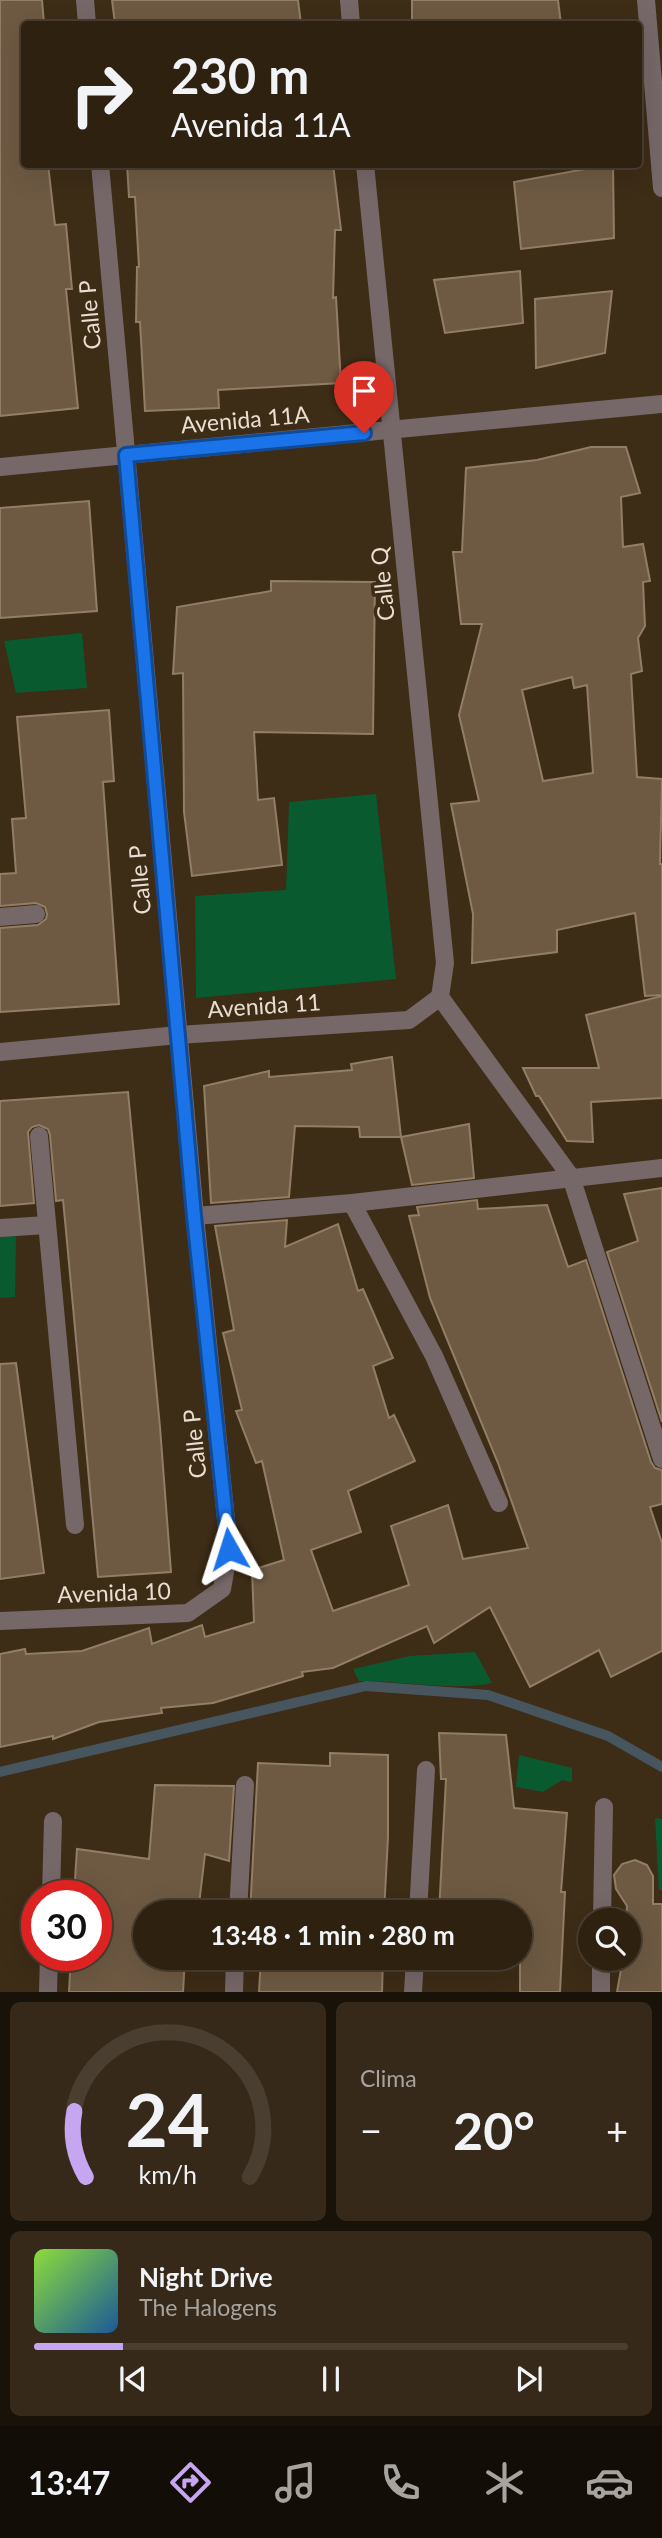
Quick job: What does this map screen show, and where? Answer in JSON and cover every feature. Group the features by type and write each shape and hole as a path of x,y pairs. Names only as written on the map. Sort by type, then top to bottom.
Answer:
{"street":[{"path":"85,0 87,21"},
{"path":"349,0 351,21"},
{"path":"646,0 662,188"},
{"name":"Calle P","path":"100,168 194,1216 229,1549 222,1589"},
{"name":"Calle Q","path":"365,168 445,963 440,997"},
{"name":"Avenida 11A","path":"0,467 662,404"},
{"path":"0,917 36,915"},
{"path":"440,997 571,1177 662,1460"},
{"name":"Avenida 11","path":"0,1052 178,1035 409,1020 440,997"},
{"path":"39,1136 75,1525"},
{"path":"194,1216 352,1203 662,1167"},
{"path":"352,1203 434,1356 499,1503"},
{"path":"0,1228 46,1225"},
{"name":"Avenida 10","path":"0,1621 188,1613 222,1589"},
{"path":"419,1900 426,1770"},
{"path":"239,1900 245,1785"},
{"path":"602,1908 604,1807"},
{"path":"51,1880 53,1821"},
{"path":"233,1992 234,1970"},
{"path":"413,1992 414,1970"},
{"path":"48,1992 49,1971"},
{"path":"601,1971 601,1992"}],"green space":[{"path":"82,633 87,688 16,693 4,641"},
{"path":"376,794 396,979 196,998 195,896 286,890 289,802"},
{"path":"16,1235 15,1297 0,1298 0,1236"},
{"path":"475,1652 492,1683 445,1686 359,1681 353,1669 410,1656"},
{"path":"519,1755 572,1768 572,1782 562,1780 543,1792 516,1787"},
{"path":"655,1818 662,1819 662,1890 659,1890"}],"building":[{"path":"0,0 42,0 44,21 21,21 21,168 48,168 55,225 66,224 72,289 66,289 78,408 0,416"},
{"path":"112,0 298,0 301,21 115,21"},
{"path":"412,0 558,0 561,21 412,21"},
{"path":"127,168 333,168 341,230 335,230 333,298 336,297 341,383 218,390 219,408 145,411 140,322 136,322 139,267 135,197 129,197"},
{"path":"591,168 613,168 614,238 521,249 514,182"},
{"path":"520,271 523,323 445,333 434,280"},
{"path":"612,291 605,353 536,368 535,299"},
{"path":"591,447 626,447 640,493 621,497 623,547 643,544 650,581 643,582 645,626 638,638 642,671 631,674 637,777 662,779 662,995 645,996 635,913 557,930 557,952 472,963 473,914 451,804 479,801 459,715 482,624 461,624 453,552 462,552 466,468 537,460","holes":["572,677 574,688 587,685 593,773 543,781 522,690"]},
{"path":"89,501 97,611 0,618 0,508"},
{"path":"271,581 375,582 373,734 254,732 258,800 274,798 282,865 192,876 184,812 183,673 173,674 177,607 271,591"},
{"path":"109,710 114,781 103,782 119,1004 0,1012 0,928 38,925 46,919 47,914 45,907 36,903 0,906 0,874 16,873 12,819 26,818 17,717"},
{"path":"662,996 662,1098 591,1102 593,1142 567,1141 539,1096 536,1096 523,1068 599,1068 586,1015"},
{"path":"392,1057 401,1137 360,1137 359,1127 295,1126 289,1197 211,1203 204,1086 269,1071 269,1077 352,1070 351,1064"},
{"path":"128,1092 171,1572 98,1577 63,1200 56,1201 50,1135 48,1129 39,1125 28,1132 34,1203 0,1206 0,1101"},
{"path":"469,1124 474,1178 412,1185 401,1137"},
{"path":"662,1188 662,1422 607,1252 638,1241 624,1194"},
{"path":"477,1200 478,1209 547,1205 568,1267 586,1260 651,1462 655,1468 662,1470 662,1504 650,1507 662,1543 662,1651 611,1677 599,1650 530,1687 490,1607 434,1643 427,1626 333,1668 302,1672 303,1676 213,1703 161,1708 162,1713 99,1722 53,1739 53,1736 0,1747 0,1654 25,1649 26,1654 82,1651 149,1628 152,1644 202,1625 205,1637 254,1622 252,1570 284,1560 262,1461 256,1463 236,1411 242,1410 223,1333 234,1330 215,1226 287,1220 285,1247 338,1224 358,1291 363,1289 393,1358 373,1366 389,1418 394,1415 415,1461 348,1491 361,1532 311,1550 333,1611 409,1585 391,1526 448,1505 463,1559 528,1548 498,1463 430,1298 409,1216 419,1215 417,1207"},
{"path":"16,1363 44,1573 0,1579 0,1364"},
{"path":"439,1733 506,1735 514,1808 567,1813 561,1892 565,1892 560,1992 520,1992 520,1970 532,1970 532,1900 440,1900 446,1779 441,1779"},
{"path":"330,1753 388,1755 385,1900 251,1900 258,1763 330,1766"},
{"path":"155,1785 234,1786 229,1861 205,1854 200,1900 133,1900 133,1970 184,1970 183,1992 69,1992 70,1971 112,1971 112,1880 75,1880 77,1849 149,1859"},
{"path":"635,1860 647,1865 653,1876 653,1904 662,1904 662,1992 617,1992 621,1971 641,1971 641,1908 627,1908 616,1889 614,1875 622,1864"},
{"path":"260,1970 383,1970 382,1992 259,1992"}],"waterway":[{"path":"0,1772 366,1686 488,1695 608,1736 662,1767"}],"route":[{"path":"229,1549 194,1216 126,455 364,433"}]}
